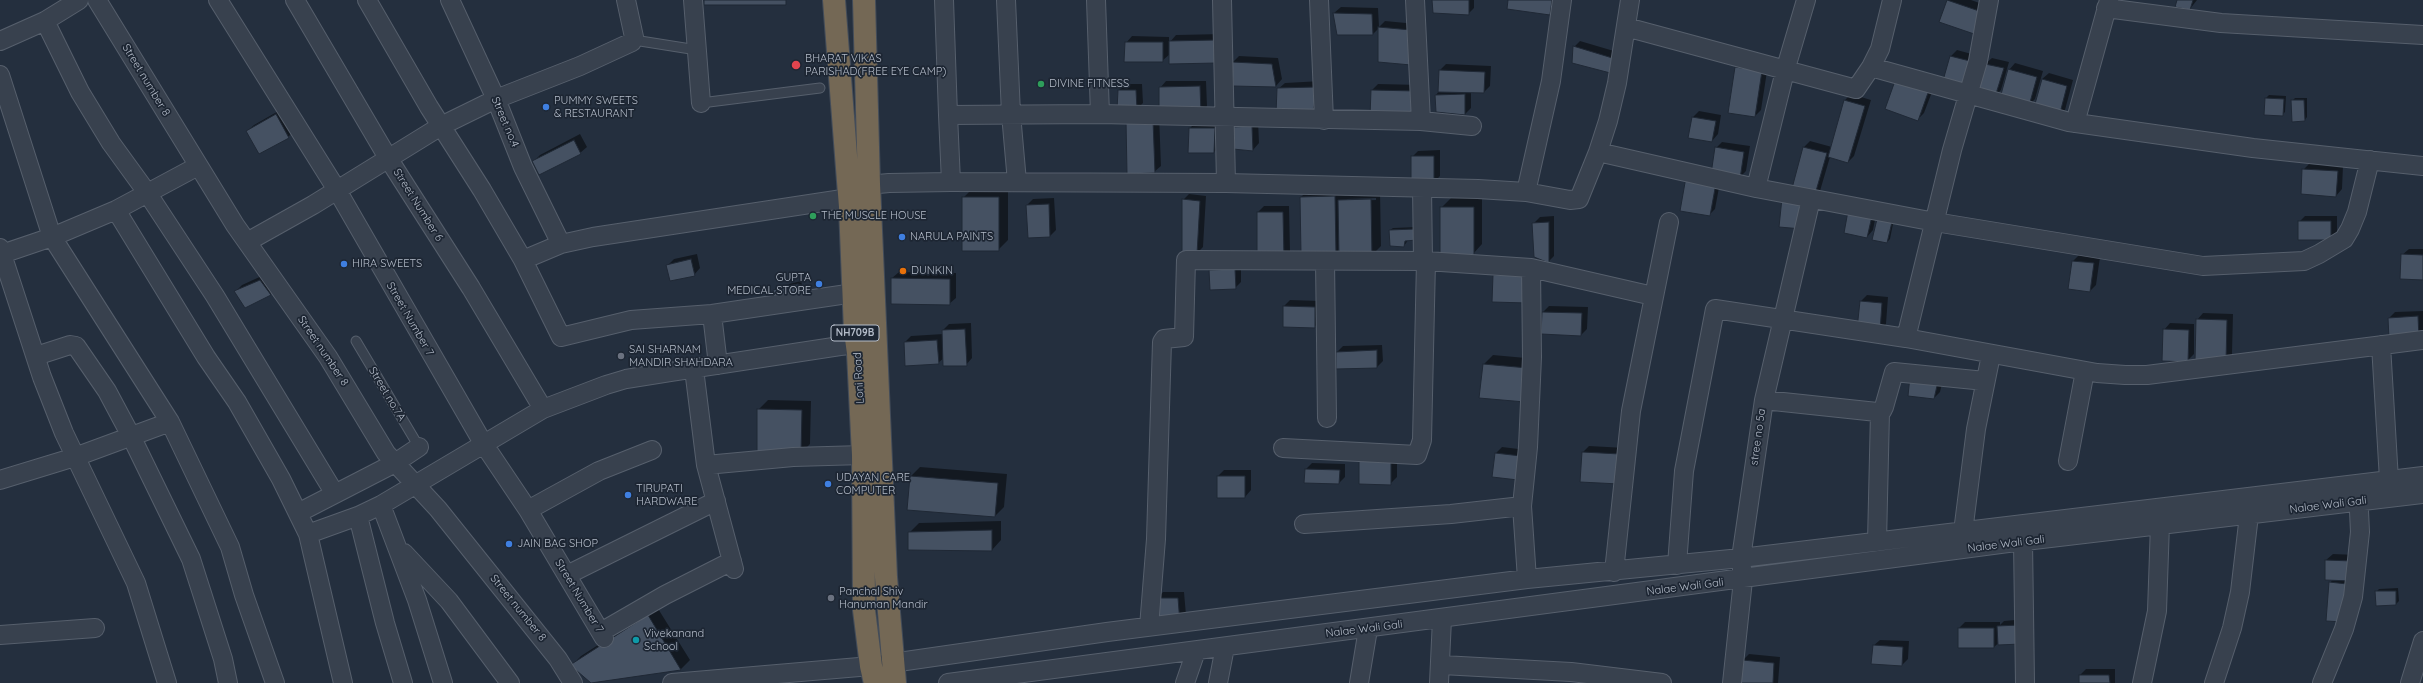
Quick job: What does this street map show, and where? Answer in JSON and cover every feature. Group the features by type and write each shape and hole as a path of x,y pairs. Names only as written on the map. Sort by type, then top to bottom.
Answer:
{"highway":[{"name":"Loni Road","path":"834,0 856,190 866,344 893,668"},
{"name":"Loni Road","path":"864,0 856,190 854,293 866,344 863,455 864,610 873,675"}],"street":[{"path":"0,41 45,21 79,0"},
{"name":"Street number 8","path":"98,0 198,166 247,242 328,357 386,453 417,484 558,658 573,683"},
{"name":"Street Number 7","path":"218,0 337,190 483,444 528,510 603,635 665,595 733,565 716,501"},
{"name":"Street Number 6","path":"294,0 388,158 471,288 543,409"},
{"path":"367,0 441,126 482,190 523,260 561,337 631,320 712,314 854,293"},
{"name":"Street no.4","path":"450,0 496,100 523,167 561,244"},
{"path":"693,0 701,103"},
{"path":"944,0 951,182"},
{"path":"1006,0 1011,114 1016,182"},
{"path":"1096,0 1100,114"},
{"path":"1222,0 1223,117 1226,183"},
{"path":"1319,0 1324,120"},
{"path":"1415,0 1421,121"},
{"path":"1526,192 1551,81 1562,0"},
{"path":"523,260 561,244 594,237 856,190 951,182 1226,183 1422,188 1526,192 1570,200 1579,199 1598,152 1617,83 1630,0"},
{"path":"1756,188 1785,71 1806,0"},
{"path":"1626,27 1785,71 1857,89 1880,49 1892,0"},
{"path":"1906,338 1952,150 1968,96 1989,0"},
{"path":"247,242 337,190 441,126 496,100 580,66 634,40 626,1"},
{"path":"2075,123 2107,4 2221,23 2423,35"},
{"path":"45,21 80,92 111,143 148,194 215,296 335,494"},
{"path":"1871,67 1968,96 2075,123 2253,148 2423,166"},
{"path":"0,75 52,237 170,422 230,547 244,595 275,683"},
{"path":"948,115 1100,114 1421,121 1472,126"},
{"path":"1598,152 1811,199 1935,222 2203,266 2304,261 2344,239 2357,212 2370,160"},
{"path":"167,683 136,583 75,457 36,356 1,251 52,237 116,210 198,166"},
{"path":"1283,448 1417,455 1422,440 1426,261 1423,259 1422,188"},
{"name":"stree no 5a","path":"1732,683 1743,580 1742,558 1764,400 1811,199"},
{"path":"116,210 206,357 237,402 298,513 308,534 343,683"},
{"path":"1614,572 1628,433 1653,296 1669,222"},
{"path":"1149,627 1156,539 1162,342 1164,339 1184,337 1186,260 1426,261 1530,268 1653,296"},
{"path":"1325,261 1327,418"},
{"path":"1527,580 1522,506 1528,446 1532,357 1530,268"},
{"path":"1677,565 1684,471 1715,309 1906,338 1990,355 2085,371 2124,375 2147,375 2381,344 2423,340"},
{"path":"712,314 718,365"},
{"path":"308,534 358,516 381,505 543,409 626,379 866,344"},
{"path":"2381,344 2389,480"},
{"path":"36,356 70,345 76,346 107,391 131,436 191,559 223,659 228,683"},
{"path":"1963,532 1969,474 1990,355"},
{"path":"567,575 716,501 706,465 694,369"},
{"path":"2068,461 2085,371"},
{"path":"1877,542 1880,412 1884,407 1894,372 1985,381"},
{"path":"1764,400 1880,412"},
{"path":"0,480 75,457 170,422"},
{"path":"298,513 395,463 419,446"},
{"path":"528,510 599,471 652,450"},
{"path":"706,465 785,458 863,455"},
{"path":"672,683 873,675 893,668 1149,627 1527,580 1742,558 1963,532 2358,493 2389,480 2423,476"},
{"path":"2322,683 2344,629 2353,597 2359,551 2358,493"},
{"name":"Nalae Wali Gali","path":"948,683 1225,648 2160,524 2249,514 2358,493 2423,494"},
{"path":"381,505 399,548 443,683"},
{"path":"1304,524 1451,514 1522,506"},
{"path":"2214,683 2232,628 2240,592 2249,514"},
{"path":"358,516 385,623 403,683"},
{"path":"2142,683 2157,611 2160,524"},
{"path":"2023,542 2025,683"},
{"path":"399,548 449,601 510,683"},
{"path":"1439,683 1442,665 1442,619"},
{"path":"0,635 95,628"},
{"path":"1359,683 1368,629"},
{"path":"2410,683 2423,641"},
{"path":"1218,683 1225,648"},
{"path":"1185,683 1196,651"},
{"path":"1442,665 1584,678 1662,683"}],"lane":[{"path":"634,40 697,50"},
{"path":"701,103 820,88"},
{"name":"Street no.7A","path":"356,342 419,446"}],"building":[{"path":"704,0 786,0 786,5 704,5"},
{"path":"1432,0 1469,0 1469,15 1433,13"},
{"path":"1508,0 1552,0 1550,15 1507,9"},
{"path":"1947,0 1985,13 1977,35 1939,22"},
{"path":"2177,0 2193,0 2190,10 2175,7"},
{"path":"1333,13 1372,14 1373,35 1337,35"},
{"path":"1378,27 1411,30 1411,65 1378,62"},
{"path":"1216,40 1217,63 1169,64 1169,41"},
{"path":"1125,42 1163,42 1163,62 1124,62"},
{"path":"1573,46 1619,60 1618,75 1572,63"},
{"path":"1950,56 1974,62 1965,91 1942,84"},
{"path":"1232,62 1272,64 1276,87 1233,86"},
{"path":"1985,64 2004,68 1995,97 1977,90"},
{"path":"1735,67 1762,71 1755,117 1728,113"},
{"path":"2008,69 2037,77 2029,106 2000,98"},
{"path":"1439,70 1485,72 1484,93 1438,92"},
{"path":"1896,78 1929,90 1918,121 1885,109"},
{"path":"2042,79 2067,86 2059,117 2033,111"},
{"path":"1200,86 1201,114 1159,114 1159,87"},
{"path":"1316,87 1313,115 1276,114 1277,88"},
{"path":"1118,90 1136,90 1137,110 1117,110"},
{"path":"1371,90 1416,91 1415,118 1370,117"},
{"path":"1465,94 1465,115 1436,112 1435,95"},
{"path":"2265,98 2284,99 2283,116 2264,115"},
{"path":"1844,100 1865,106 1848,163 1828,157"},
{"path":"2291,100 2304,100 2305,121 2292,122"},
{"path":"276,114 289,138 259,154 246,131"},
{"path":"1692,117 1716,121 1712,142 1688,138"},
{"path":"1126,120 1153,120 1155,173 1127,174"},
{"path":"1252,126 1253,151 1233,149 1232,127"},
{"path":"1189,128 1215,128 1214,153 1188,153"},
{"path":"574,140 581,154 539,175 532,161"},
{"path":"1715,147 1744,152 1740,179 1711,174"},
{"path":"1803,147 1827,153 1814,198 1791,192"},
{"path":"1411,156 1434,156 1434,183 1411,183"},
{"path":"2302,169 2338,171 2336,197 2301,194"},
{"path":"1686,177 1716,183 1710,216 1680,211"},
{"path":"1335,196 1336,254 1301,254 1300,197"},
{"path":"962,197 999,197 999,251 962,251"},
{"path":"1782,198 1806,201 1802,229 1779,227"},
{"path":"1182,199 1200,201 1197,254 1182,254"},
{"path":"1371,199 1372,256 1339,257 1338,200"},
{"path":"1049,204 1050,237 1028,238 1026,205"},
{"path":"1440,207 1474,207 1474,255 1440,257"},
{"path":"1848,211 1872,216 1867,238 1844,233"},
{"path":"1257,212 1283,212 1284,258 1257,259"},
{"path":"1877,219 1892,222 1887,243 1872,240"},
{"path":"2298,221 2331,221 2331,240 2298,240"},
{"path":"1549,222 1549,263 1534,257 1532,223"},
{"path":"1415,229 1417,240 1405,241 1404,247 1390,246 1389,230"},
{"path":"2401,254 2423,255 2423,280 2400,279"},
{"path":"691,259 695,276 670,281 666,265"},
{"path":"2072,261 2094,263 2090,292 2068,289"},
{"path":"1235,269 1236,289 1210,290 1209,270"},
{"path":"1493,275 1528,275 1527,303 1492,302"},
{"path":"891,278 950,279 950,305 891,304"},
{"path":"260,280 271,295 245,308 234,291"},
{"path":"798,284 801,296 776,302 773,290"},
{"path":"1860,301 1882,303 1880,331 1857,329"},
{"path":"1283,306 1315,307 1315,328 1283,327"},
{"path":"1542,312 1582,313 1581,336 1541,334"},
{"path":"2418,316 2419,338 2389,339 2388,318"},
{"path":"2196,319 2227,320 2226,362 2195,361"},
{"path":"965,329 967,366 943,366 942,330"},
{"path":"2163,329 2189,330 2188,362 2162,361"},
{"path":"937,340 939,364 905,366 904,342"},
{"path":"1377,350 1377,368 1336,369 1336,352"},
{"path":"1483,364 1528,368 1525,402 1479,398"},
{"path":"1910,376 1939,377 1934,399 1908,396"},
{"path":"757,409 802,410 801,454 757,453"},
{"path":"1582,452 1620,454 1619,484 1580,482"},
{"path":"1495,453 1521,456 1518,480 1492,477"},
{"path":"1359,459 1391,460 1391,485 1359,484"},
{"path":"1305,469 1340,470 1339,484 1304,483"},
{"path":"910,476 998,483 995,517 907,510"},
{"path":"1217,476 1245,476 1245,498 1217,498"},
{"path":"992,530 992,551 908,550 908,532"},
{"path":"2325,560 2353,561 2352,581 2325,580"},
{"path":"2329,582 2347,584 2344,622 2326,621"},
{"path":"2375,591 2396,591 2396,605 2376,606"},
{"path":"1156,598 1178,598 1180,623 1156,622"},
{"name":"Vivekanand School","path":"648,615 681,670 591,683 570,665"},
{"path":"2020,625 2021,644 1998,645 1997,626"},
{"path":"1958,628 1994,628 1994,648 1958,648"},
{"path":"1873,645 1903,647 1902,666 1871,664"},
{"path":"1742,660 1774,663 1773,683 1740,683"},
{"path":"2079,675 2109,675 2110,683 2079,683"}],"place":[{"name":"BHARAT VIKAS PARISHAD(FREE EYE CAMP)","path":"796,65"},
{"name":"DIVINE FITNESS","path":"1041,84"},
{"name":"PUMMY SWEETS & RESTAURANT","path":"546,107"},
{"name":"THE MUSCLE HOUSE","path":"813,216"},
{"name":"NARULA PAINTS","path":"902,237"},
{"name":"HIRA SWEETS","path":"344,264"},
{"name":"DUNKIN","path":"903,271"},
{"name":"GUPTA MEDICAL STORE","path":"819,284"},
{"name":"SAI SHARNAM MANDIR SHAHDARA","path":"621,356"},
{"name":"UDAYAN CARE COMPUTER","path":"828,484"},
{"name":"TIRUPATI HARDWARE","path":"628,495"},
{"name":"JAIN BAG SHOP","path":"509,544"},
{"name":"Panchal Shiv Hanuman Mandir","path":"831,598"},
{"name":"Vivekanand School","path":"636,640"}]}
